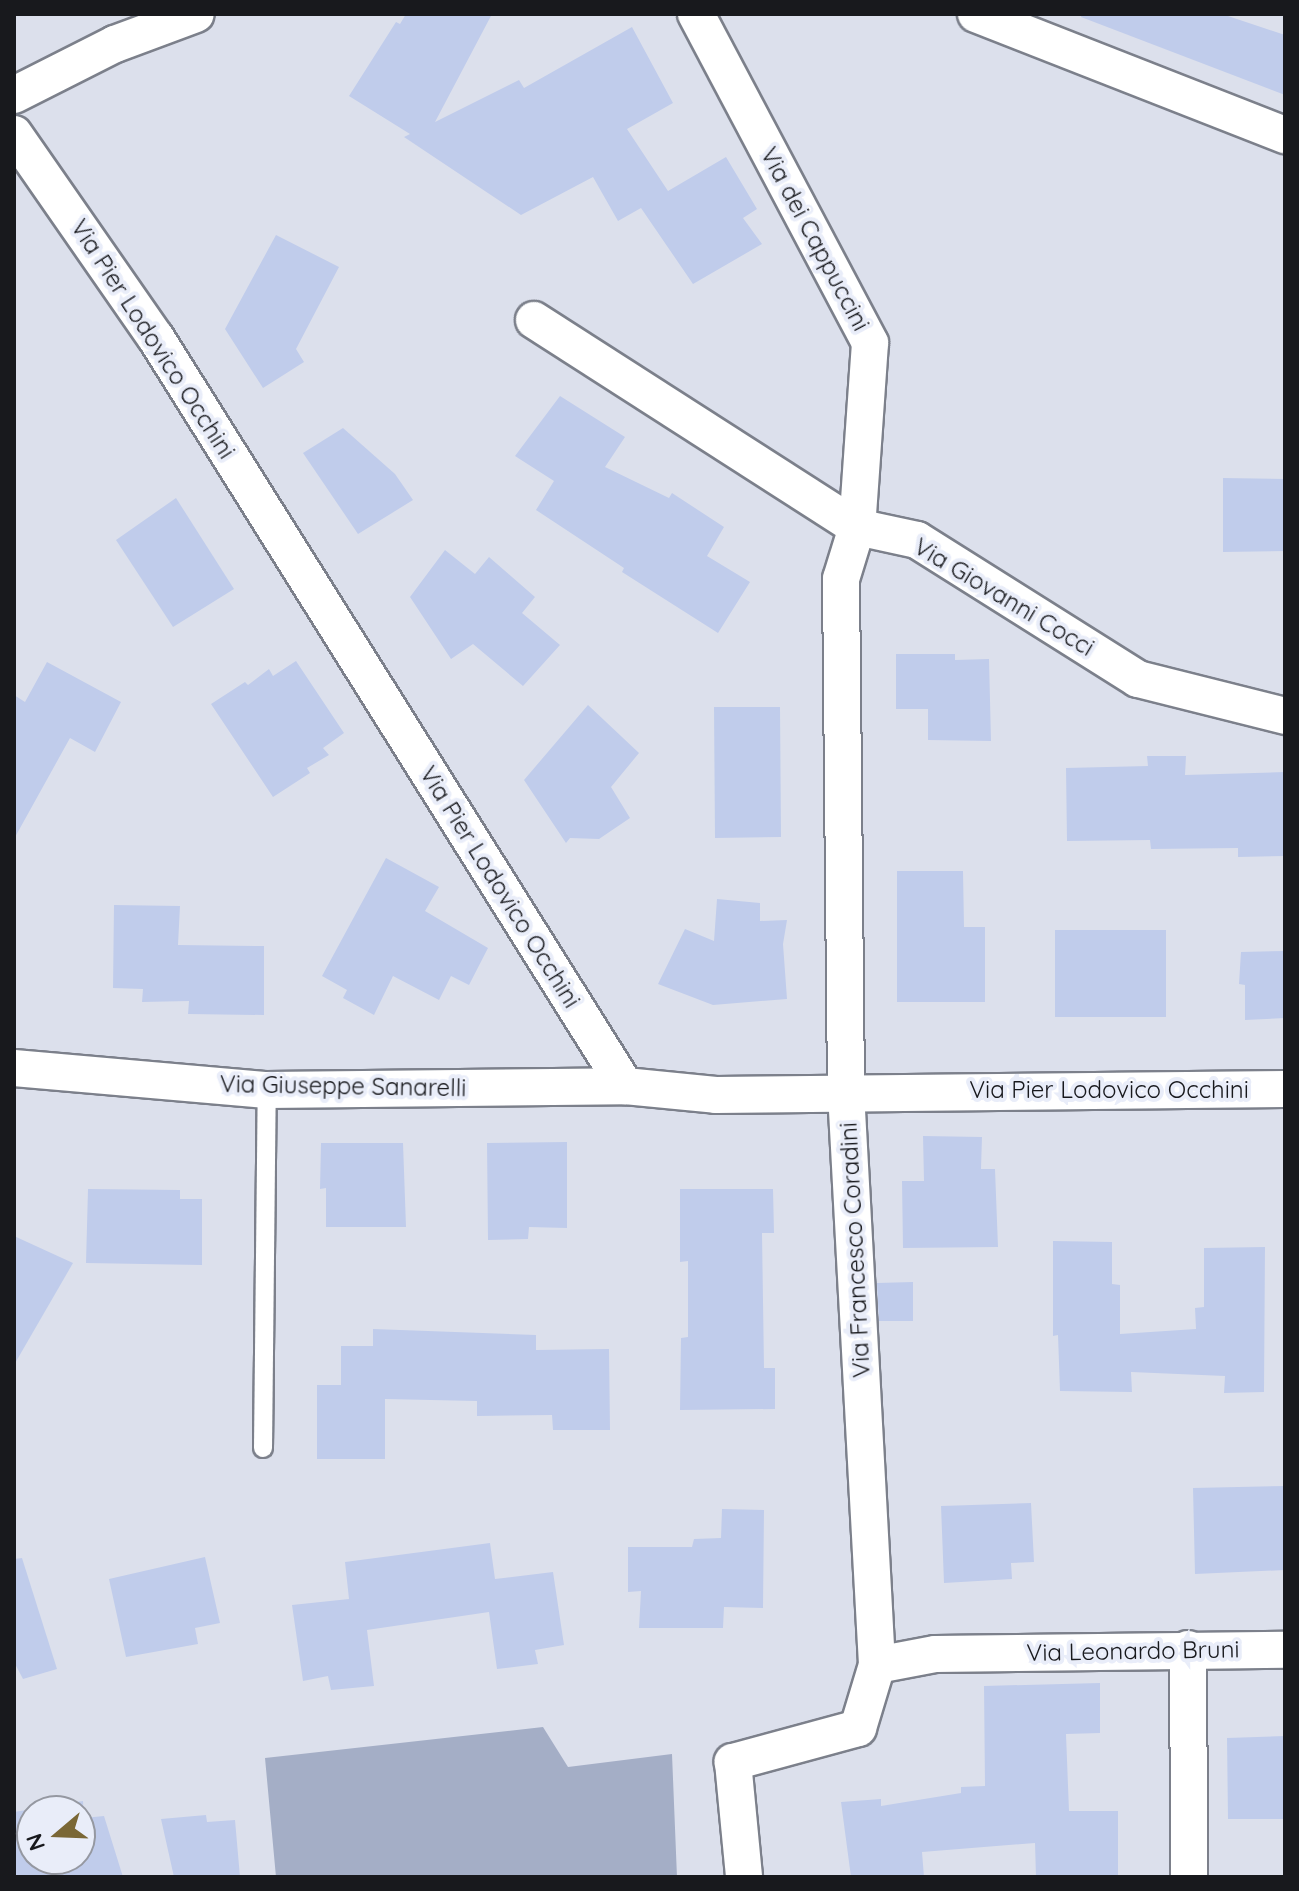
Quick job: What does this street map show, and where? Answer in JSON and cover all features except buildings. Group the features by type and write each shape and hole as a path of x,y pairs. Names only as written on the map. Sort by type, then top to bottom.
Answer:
{"street":[{"path":"14,95 115,44 196,14"},
{"name":"Via dei Cappuccini","path":"696,14 870,343 857,527"},
{"path":"976,14 1285,135"},
{"name":"Via Pier Lodovico Occhini","path":"14,134 156,338 625,1086 716,1095 1285,1089"},
{"name":"Via Giovanni Cocci","path":"534,320 857,527 917,540 1138,679 1285,716"},
{"name":"Via Francesco Coradini","path":"744,1877 733,1762 858,1728 877,1665 846,1092 841,579 857,527"},
{"name":"Via Giuseppe Sanarelli","path":"14,1068 267,1090 625,1086"},
{"path":"1188,1649 1189,1877"},
{"name":"Via Leonardo Bruni","path":"877,1665 935,1654 981,1652 1285,1650"}],"lane":[{"path":"263,1448 267,1090"}],"shaded area":[{"path":"543,1727 568,1767 672,1754 677,1877 276,1877 265,1758"}]}
